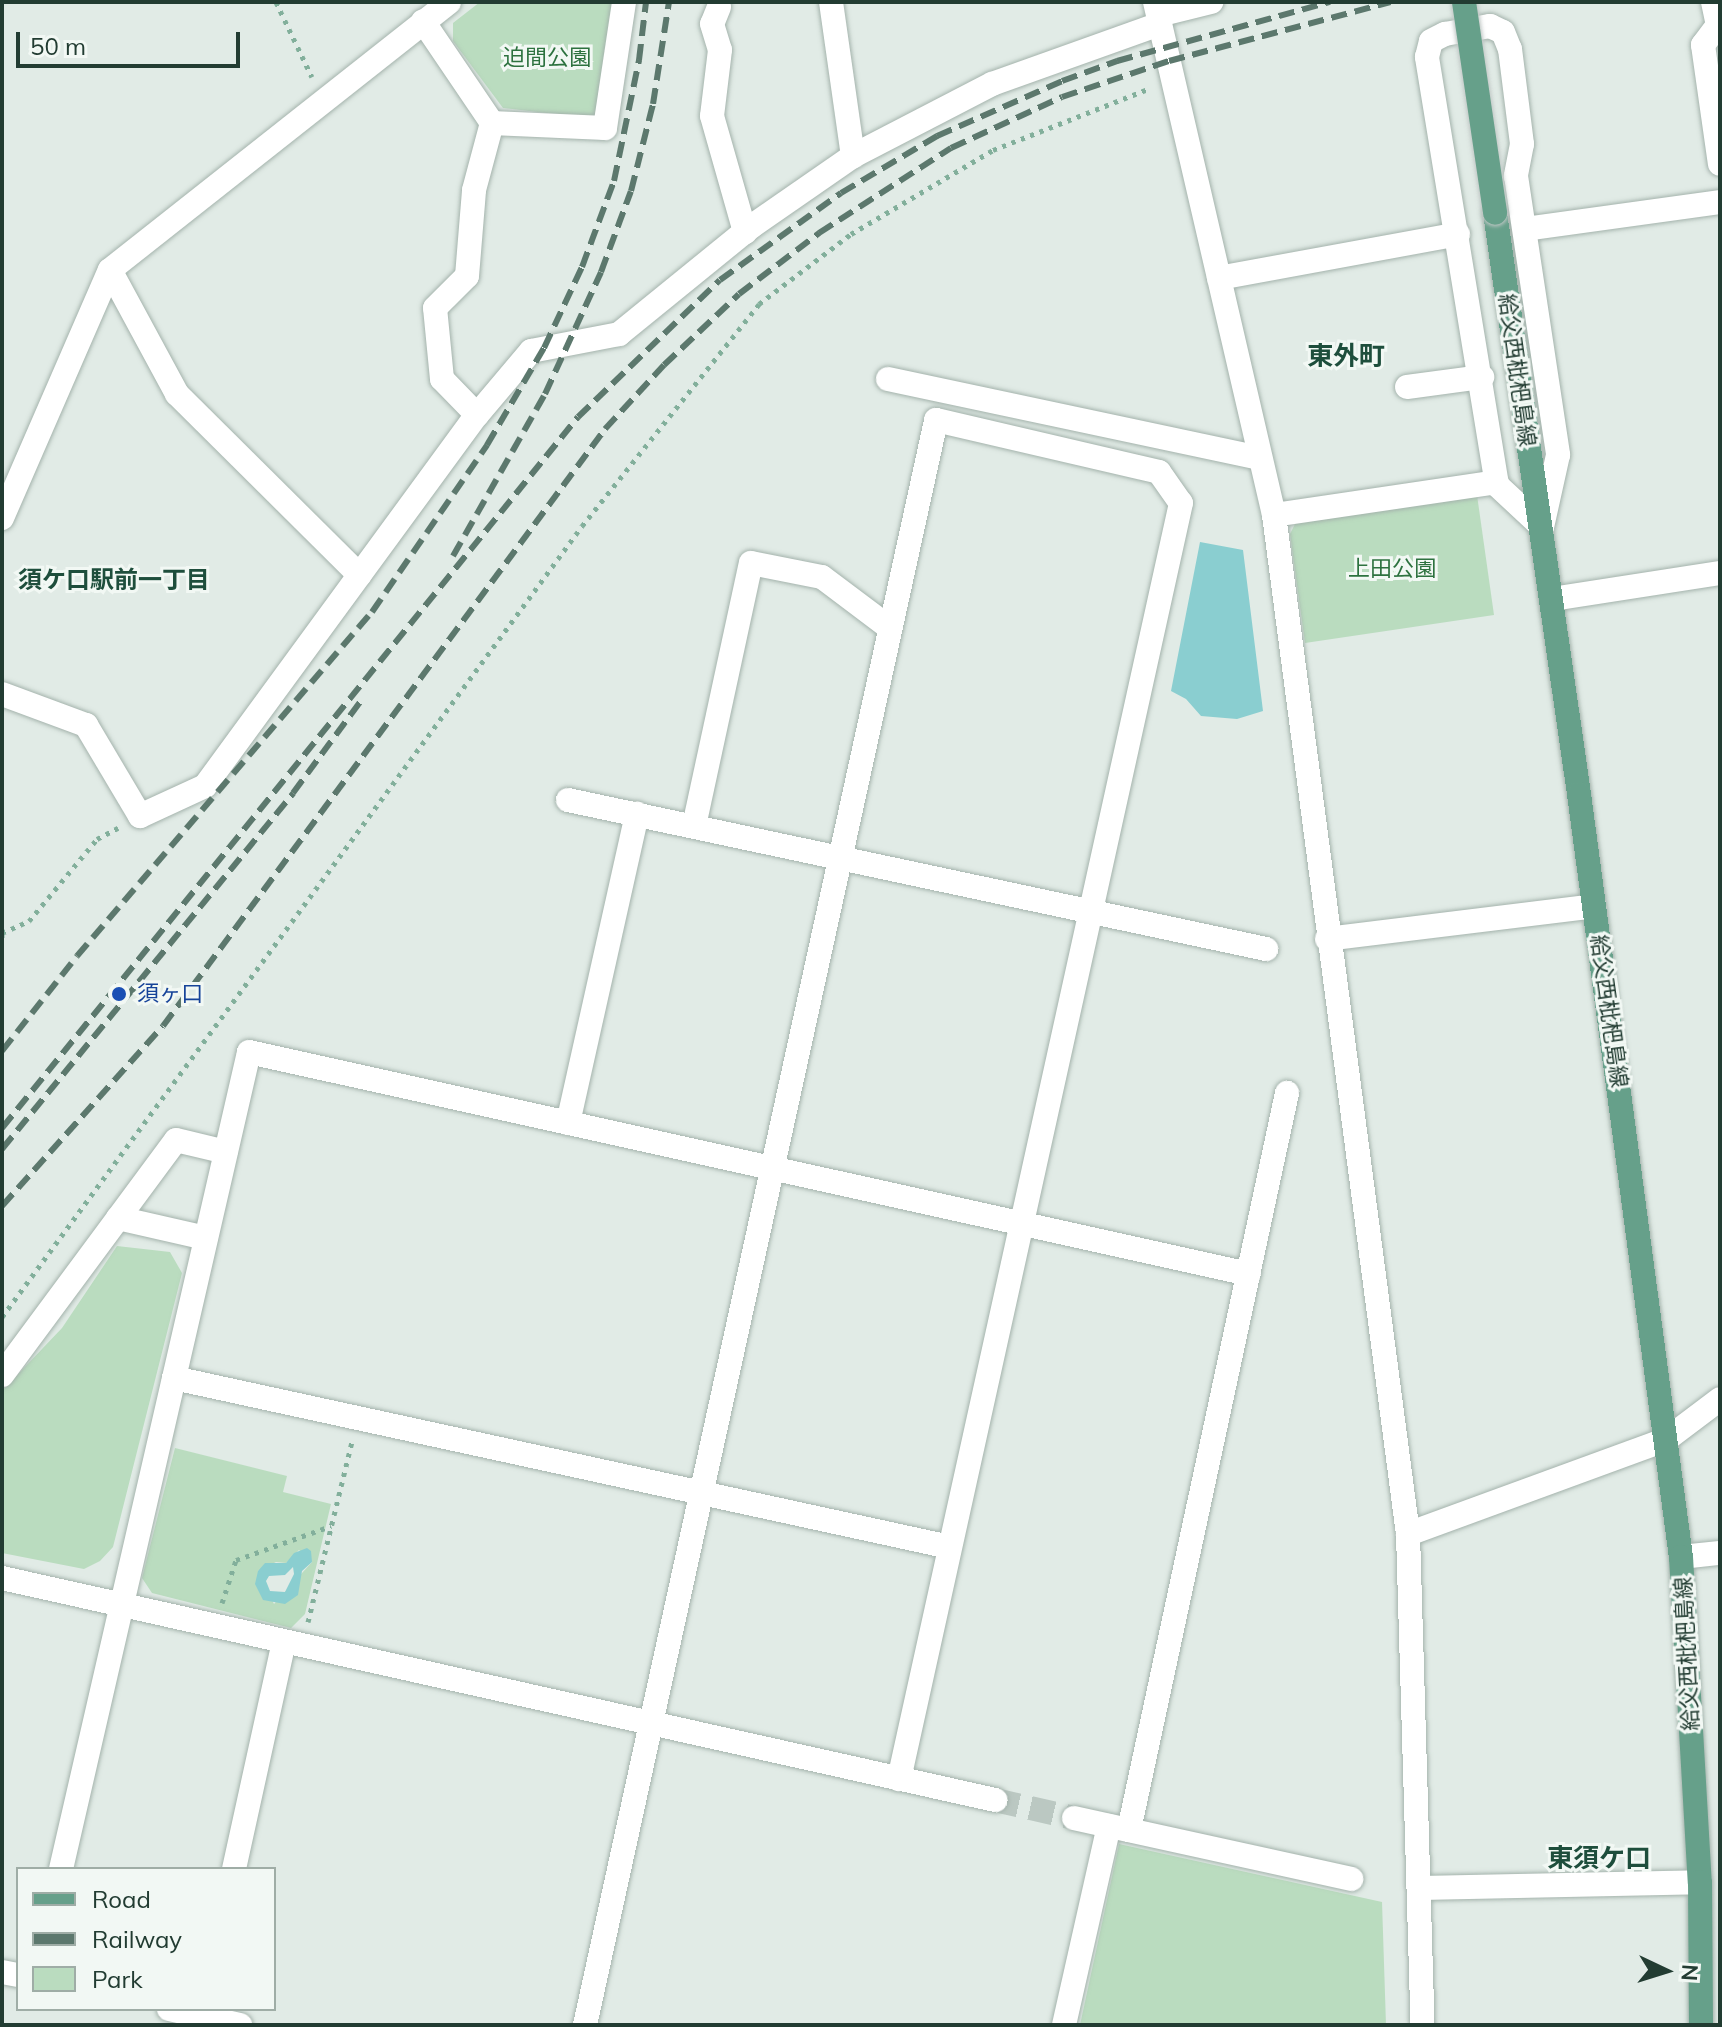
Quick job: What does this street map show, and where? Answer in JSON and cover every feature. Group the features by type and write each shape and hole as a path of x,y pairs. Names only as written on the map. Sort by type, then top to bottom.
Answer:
{"main road":[{"name":"給父西枇杷島線","path":"1464,2 1542,527 1681,1557 1700,1882 1701,2025"}],"street":[{"path":"2,517 110,270 449,2"},
{"path":"492,123 605,128 624,2"},
{"path":"831,2 853,156"},
{"path":"2,694 86,725 140,816 205,786 477,415 531,351 619,334 745,232 853,156 992,84 1158,14 1211,2"},
{"path":"1713,2 1718,25 1703,45 1720,164"},
{"path":"719,7 712,24 720,50 712,116 745,232"},
{"path":"1158,14 1274,515 1327,939 1408,1534 1423,2025"},
{"path":"423,21 492,123 474,190 467,276 435,308 442,379 477,415"},
{"path":"1490,26 1503,32 1510,49 1522,144 1516,176 1558,455 1542,527 1497,482 1427,57 1431,41 1445,34 1490,26"},
{"path":"1525,229 1720,202"},
{"path":"1219,278 1458,234"},
{"path":"110,270 177,394 359,575"},
{"path":"1407,387 1482,377"},
{"path":"888,379 1260,458"},
{"path":"585,2025 936,420 1159,472 1181,503 899,1779"},
{"path":"1274,515 1497,482"},
{"path":"694,826 751,563 822,577 890,628"},
{"path":"1552,599 1720,573"},
{"path":"568,800 1266,949"},
{"path":"568,1123 637,814"},
{"path":"1327,939 1594,906"},
{"path":"61,1867 249,1052 1249,1274"},
{"path":"1064,2025 1119,1828 1249,1274 1287,1093"},
{"path":"2,1375 176,1140 226,1152"},
{"path":"118,1218 206,1238"},
{"path":"174,1378 950,1547"},
{"path":"1408,1534 1667,1439 1720,1399"},
{"path":"1681,1557 1720,1553"},
{"path":"2,1578 995,1800"},
{"path":"235,1867 293,1644"},
{"path":"1074,1818 1351,1879"},
{"path":"1420,1888 1700,1882"},
{"path":"177,2011 240,2025"}],"path":[{"path":"276,2 323,101"},
{"path":"2,1317 582,526 759,304 851,234 993,150 1173,79"},
{"path":"2,941 2,934 29,921 97,839 140,816"},
{"path":"293,1644 332,1526 358,1417"},
{"path":"216,1627 236,1560 332,1526"}],"green space":[{"name":"迫間公園","path":"480,2 616,2 600,111 589,118 503,108 453,41 453,23"},
{"name":"上田公園","path":"1477,495 1494,615 1305,643 1290,534 1296,522"},
{"path":"117,1246 170,1252 182,1273 113,1547 100,1561 84,1569 2,1553 2,1391 62,1328"},
{"path":"175,1448 287,1476 283,1492 331,1504 305,1614 291,1628 152,1593 142,1578","holes":["299,1550 312,1562 274,1604 258,1571 276,1562 286,1563"]},
{"path":"1119,1844 1382,1902 1386,2025 1080,2025"}],"water":[{"path":"1200,542 1243,550 1263,711 1237,719 1201,716 1186,699 1171,691"},
{"path":"307,1548 311,1551 312,1562 302,1571 298,1595 285,1604 263,1600 255,1584 258,1571 265,1563 286,1563 294,1553","holes":["293,1567 294,1574 285,1592 270,1591 266,1581 269,1576 285,1575"]}],"tunnel":[{"path":"995,1800 1074,1818"}],"railway":[{"path":"2,1051 77,956 372,612 487,445 544,348 582,267 614,181 639,60 646,2"},
{"path":"453,556 545,394 601,272 631,191 653,104 669,2"},
{"path":"2,1128 578,417 720,280 841,193 937,136 1062,81 1117,61 1330,2"},
{"path":"2,1206 163,1026 605,429 664,365 739,294 819,233 951,148 1062,97 1169,61 1390,2"},
{"path":"2,1149 293,793 363,698"}],"place":[{"name":"須ヶ口","path":"119,994"}],"district":[{"name":"東外町","path":"1346,356"},
{"name":"須ケ口駅前一丁目","path":"114,580"},
{"name":"東須ケ口","path":"1599,1858"}]}
